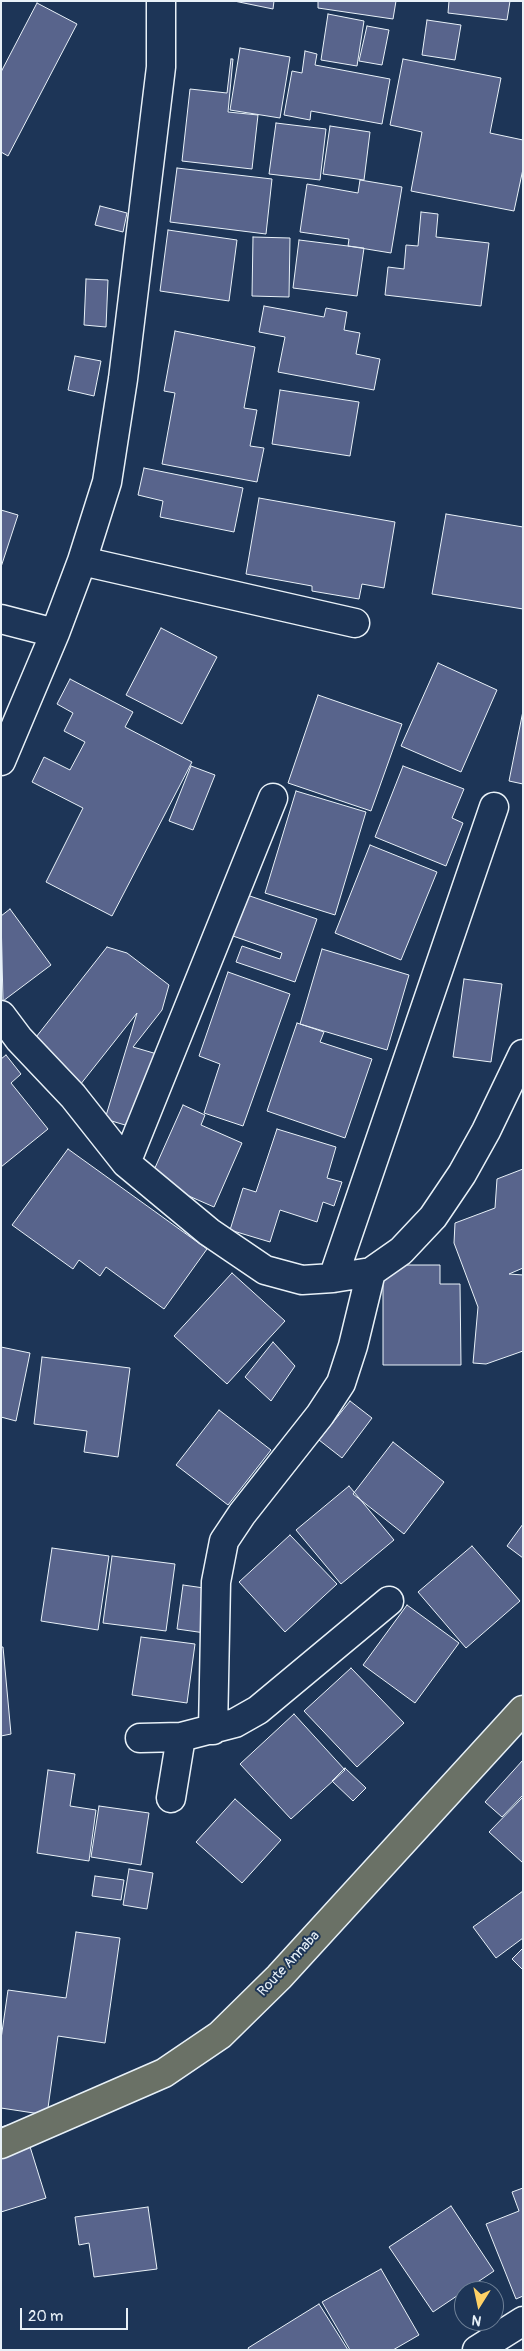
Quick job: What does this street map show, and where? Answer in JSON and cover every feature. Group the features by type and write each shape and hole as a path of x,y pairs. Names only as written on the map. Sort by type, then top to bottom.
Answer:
{"main road":[{"name":"Route Annaba","path":"1,2144 164,2073 220,2035 279,1977 523,1710"}],"street":[{"path":"1,761 55,633 82,561 107,482 123,379 161,67 161,1"},
{"path":"82,561 355,623"},
{"path":"1,620 55,633"},
{"path":"126,1164 273,798"},
{"path":"333,1278 494,807"},
{"path":"1,1015 19,1038 73,1096 126,1164 209,1232 265,1270 302,1280 333,1278 371,1272 401,1250 433,1217 462,1174 486,1131 523,1054"},
{"path":"213,1730 216,1582 224,1541 242,1514 320,1415 341,1383 353,1346 371,1272"},
{"path":"140,1738 181,1737 235,1723 258,1710 389,1601"},
{"path":"171,1798 181,1737"},
{"path":"491,2347 523,2321"}],"building":[{"path":"234,1 274,1 273,9"},
{"path":"318,1 396,1 393,19 318,8"},
{"path":"449,1 510,1 507,20 448,13"},
{"path":"37,3 77,24 8,156 1,152 1,72"},
{"path":"328,14 364,21 357,66 321,60"},
{"path":"427,20 461,25 455,60 422,55"},
{"path":"367,26 389,30 382,65 359,61"},
{"path":"240,48 290,57 280,118 230,110"},
{"path":"305,51 317,54 315,65 390,79 382,124 311,111 310,120 284,115 292,71 302,73"},
{"path":"231,59 233,59 228,112 258,115 252,169 182,161 190,89 227,93"},
{"path":"403,59 501,78 490,133 523,140 523,169 514,211 411,191 422,132 390,125"},
{"path":"276,123 326,129 320,180 269,174"},
{"path":"330,126 370,132 364,180 323,174"},
{"path":"177,168 272,179 266,234 170,222"},
{"path":"360,180 402,187 391,253 348,246 349,239 300,232 307,184 358,193"},
{"path":"100,206 127,213 123,232 95,225"},
{"path":"421,212 438,214 436,237 489,243 481,306 385,295 388,267 404,269 406,245 418,246"},
{"path":"168,230 237,240 229,301 160,291"},
{"path":"253,237 290,238 289,297 252,296"},
{"path":"299,240 364,248 357,296 293,288"},
{"path":"86,279 108,280 106,327 84,325"},
{"path":"264,306 324,317 326,308 347,312 344,330 360,333 356,354 380,359 374,390 278,372 285,337 259,332"},
{"path":"175,331 255,347 244,408 257,410 250,446 264,448 257,482 162,464 175,393 164,391"},
{"path":"75,356 101,361 94,396 68,390"},
{"path":"280,390 359,402 350,456 272,444"},
{"path":"144,468 243,488 234,532 160,517 163,501 138,495"},
{"path":"259,498 395,522 384,588 362,584 359,599 312,591 312,586 246,574"},
{"path":"1,510 18,515 1,567"},
{"path":"446,514 523,527 523,609 432,594"},
{"path":"161,628 217,657 182,724 126,695"},
{"path":"438,663 497,690 461,772 401,746"},
{"path":"70,679 133,712 125,727 192,762 112,916 46,882 83,808 32,782 44,757 70,770 85,742 64,731 73,713 57,704"},
{"path":"318,695 402,724 371,811 288,783"},
{"path":"523,711 523,784 509,781"},
{"path":"191,766 215,775 193,830 169,821"},
{"path":"403,766 464,789 452,818 463,823 446,866 375,837"},
{"path":"296,791 366,812 335,915 265,893"},
{"path":"370,845 437,872 401,960 335,933"},
{"path":"244,894 317,919 295,982 236,962 242,946 280,959 282,953 230,935"},
{"path":"10,909 51,965 3,1001 1,916"},
{"path":"107,947 127,953 169,985 162,1010 133,1047 157,1054 137,1110 125,1125 105,1119 137,1013 80,1085 29,1046"},
{"path":"322,949 409,975 387,1050 300,1024"},
{"path":"228,972 290,994 243,1126 204,1113 220,1064 199,1056"},
{"path":"464,979 502,984 491,1062 453,1057"},
{"path":"297,1023 324,1032 320,1042 372,1059 345,1138 267,1111"},
{"path":"6,1055 21,1074 11,1083 48,1129 1,1167 1,1059"},
{"path":"183,1105 205,1115 201,1125 242,1143 214,1207 150,1179"},
{"path":"277,1129 336,1147 327,1178 342,1182 334,1206 323,1202 317,1222 280,1210 270,1242 230,1230 243,1188 256,1192"},
{"path":"68,1149 207,1249 164,1309 106,1267 100,1276 79,1260 73,1269 12,1225"},
{"path":"523,1169 523,1268 509,1274 523,1275 523,1351 486,1364 473,1363 478,1307 454,1243 455,1223 495,1208 497,1179"},
{"path":"383,1265 440,1265 440,1284 460,1284 461,1365 383,1365"},
{"path":"232,1273 285,1321 227,1384 174,1336"},
{"path":"273,1342 295,1366 271,1401 245,1377"},
{"path":"1,1347 30,1353 16,1421 1,1417"},
{"path":"42,1357 130,1368 118,1457 84,1452 87,1431 34,1424"},
{"path":"350,1401 372,1418 342,1458 319,1440"},
{"path":"219,1410 271,1450 228,1505 176,1465"},
{"path":"393,1442 444,1482 404,1534 353,1494"},
{"path":"349,1486 394,1540 341,1584 296,1530"},
{"path":"523,1524 523,1558 507,1546"},
{"path":"290,1535 337,1584 285,1632 239,1582"},
{"path":"472,1546 520,1601 466,1648 418,1592"},
{"path":"52,1548 109,1556 98,1630 41,1621"},
{"path":"112,1556 175,1564 166,1631 103,1623"},
{"path":"183,1585 211,1589 205,1633 177,1629"},
{"path":"407,1605 459,1643 415,1703 363,1665"},
{"path":"141,1637 195,1644 187,1703 132,1695"},
{"path":"1,1647 3,1647 11,1734 1,1736"},
{"path":"351,1668 404,1723 357,1767 304,1711"},
{"path":"294,1714 345,1770 291,1819 240,1764"},
{"path":"523,1760 523,1795 502,1817 485,1802"},
{"path":"345,1768 366,1788 353,1801 332,1781"},
{"path":"48,1770 75,1774 70,1806 96,1810 89,1861 37,1853"},
{"path":"523,1797 523,1863 489,1832"},
{"path":"235,1799 281,1840 242,1883 196,1842"},
{"path":"99,1806 149,1813 141,1865 91,1857"},
{"path":"129,1869 153,1873 147,1909 123,1905"},
{"path":"95,1876 124,1880 121,1900 92,1896"},
{"path":"523,1891 523,1938 496,1958 473,1927"},
{"path":"76,1932 120,1938 105,2043 58,2036 47,2115 1,2108 1,2039 8,1990 66,1998"},
{"path":"523,1948 523,1970 512,1959"},
{"path":"22,2121 46,2198 1,2212 1,2127"},
{"path":"523,2188 523,2296 516,2299 486,2224 519,2211 512,2192"},
{"path":"451,2206 494,2271 479,2281 454,2281 454,2298 433,2312 389,2247"},
{"path":"148,2207 157,2269 94,2277 89,2243 79,2245 75,2217"},
{"path":"381,2269 419,2335 393,2350 350,2350 322,2302"},
{"path":"319,2304 348,2350 249,2350 248,2348"}]}
